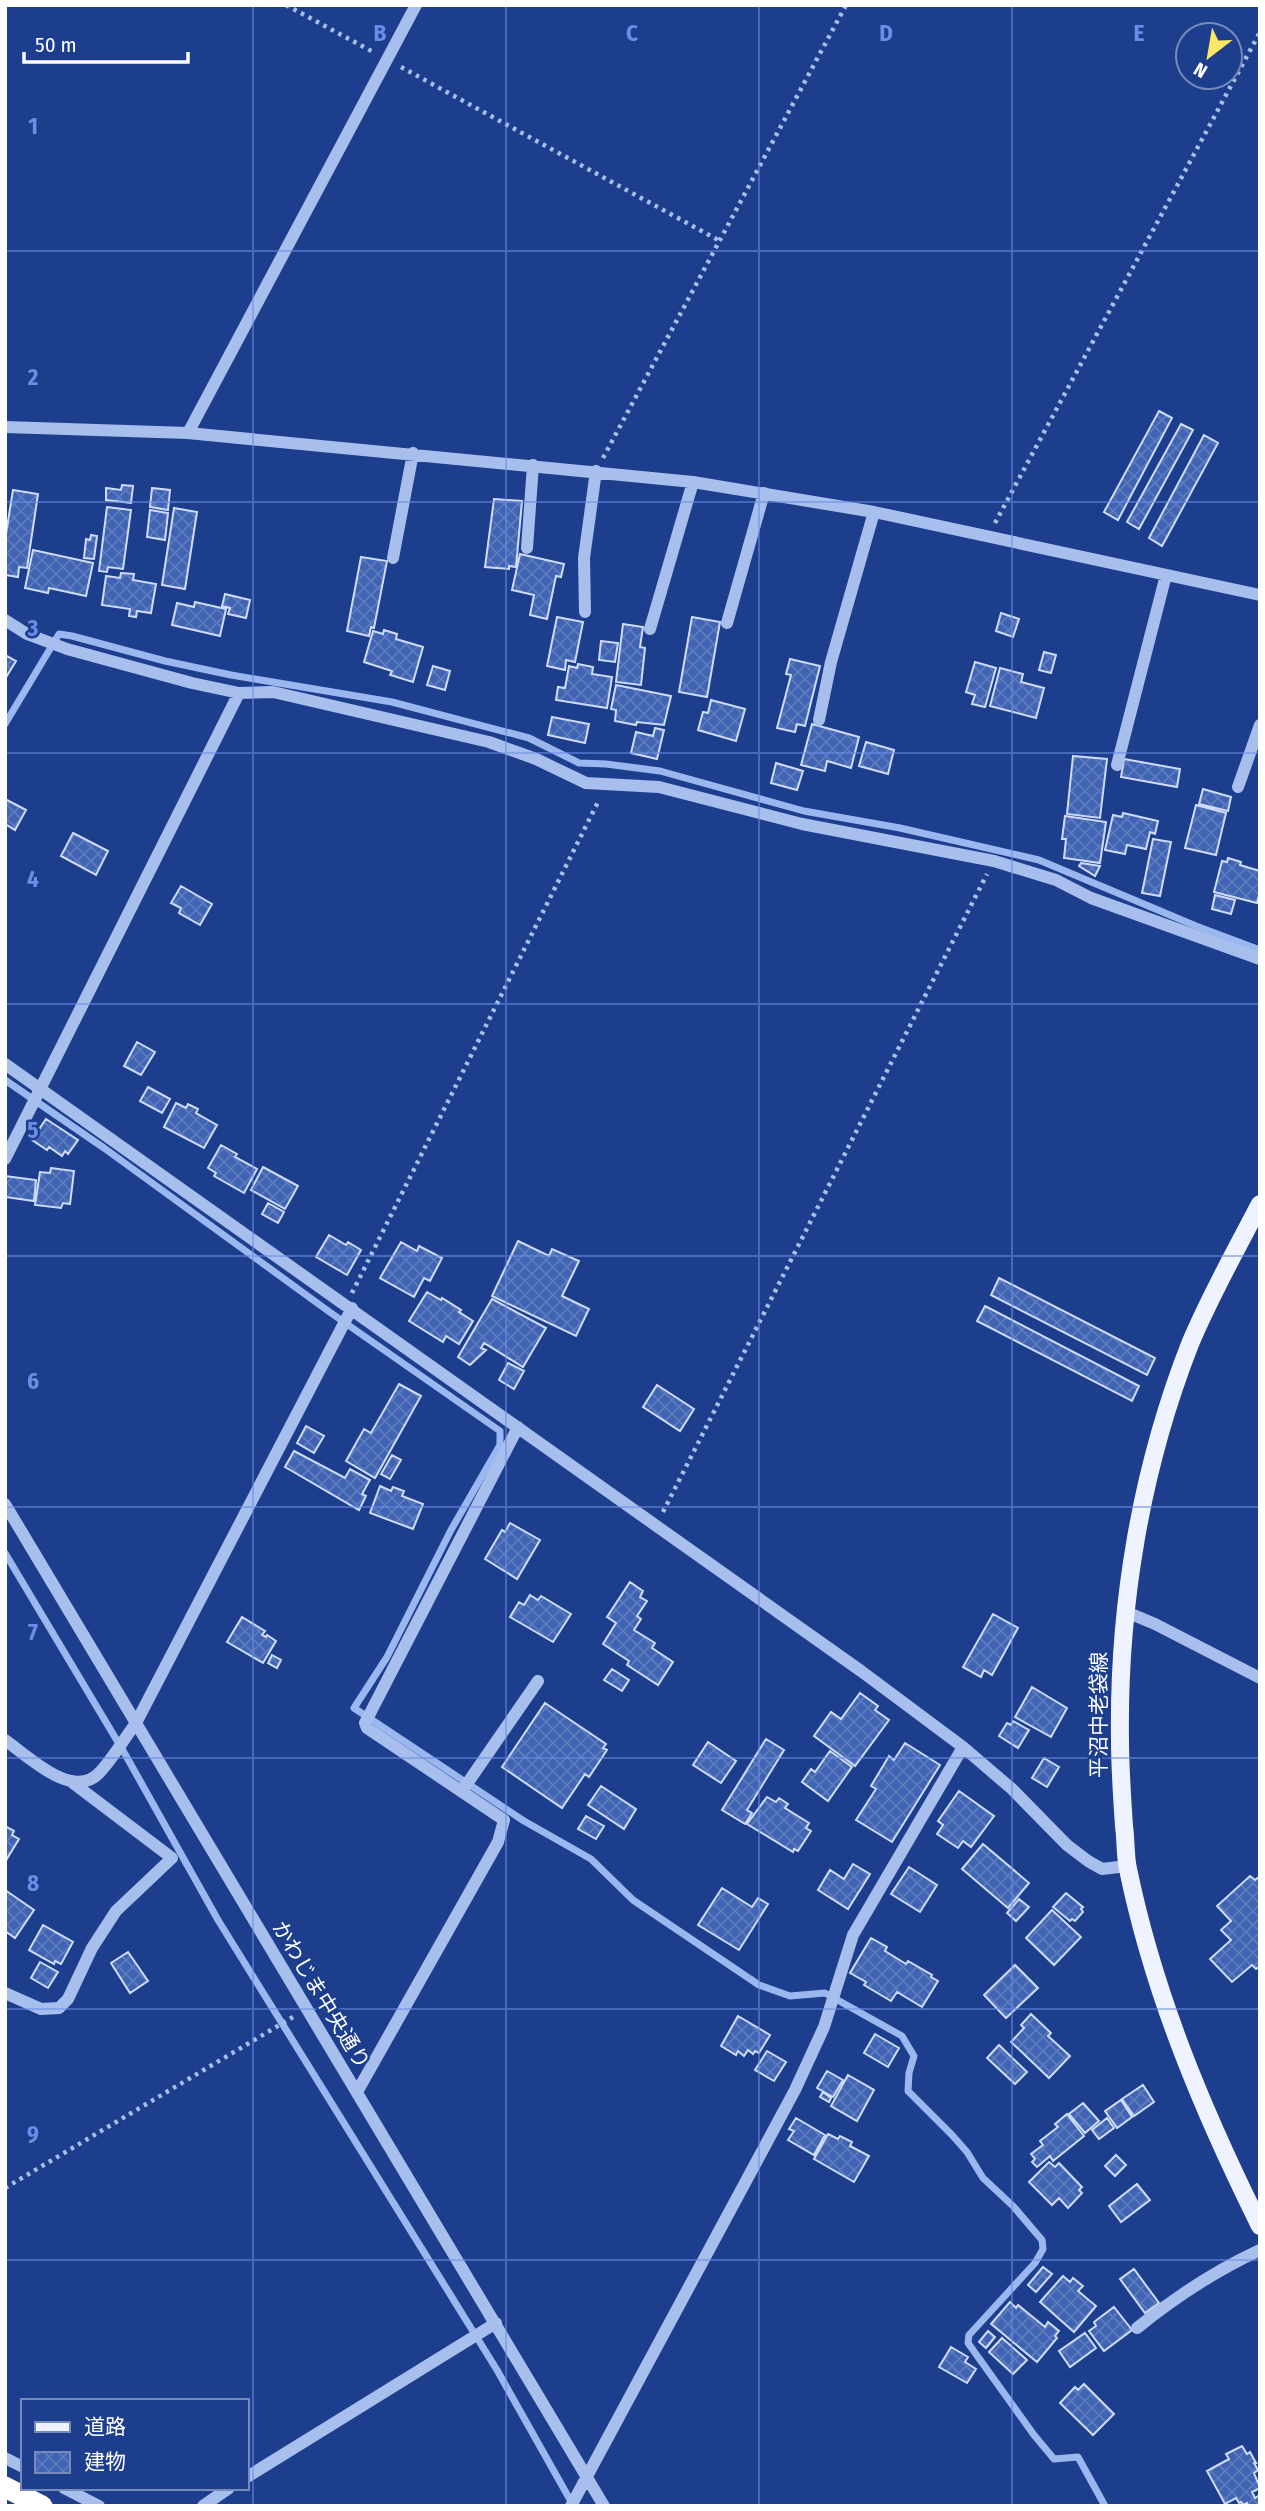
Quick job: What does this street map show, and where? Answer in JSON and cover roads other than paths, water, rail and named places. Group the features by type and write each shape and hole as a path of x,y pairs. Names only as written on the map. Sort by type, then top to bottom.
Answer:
{"highway":[{"path":"5,2487 42,2506"}],"main road":[{"name":"平沼中老袋線","path":"1260,1205 1191,1342 1153,1458 1124,1611 1119,1684 1120,1766 1128,1866 1169,2021 1224,2154 1260,2226"}],"street":[{"path":"188,433 416,5"},
{"path":"5,427 188,433 693,482 874,512 1260,595"},
{"path":"393,558 413,453"},
{"path":"527,548 533,465"},
{"path":"585,612 584,558 596,471"},
{"path":"650,629 693,482"},
{"path":"727,623 764,493"},
{"path":"819,720 831,662 874,512"},
{"path":"1117,765 1166,575"},
{"path":"5,620 27,634 67,649 192,683 239,693 273,692 489,742 536,759 586,783 659,787 802,824 994,861 1056,880 1104,903 1260,959"},
{"path":"5,1159 239,693"},
{"path":"1238,788 1260,724"},
{"path":"5,1064 861,1671 964,1747 1012,1789 1067,1845 1088,1861 1102,1869 1128,1866"},
{"path":"5,1740 59,1779 73,1783 87,1782 99,1774 136,1723 349,1306"},
{"path":"357,2092 498,1842 505,1820 367,1728 365,1723 518,1427"},
{"name":"かわじま中央通り","path":"5,1504 604,2506"},
{"path":"1124,1611 1260,1678"},
{"path":"462,1791 538,1681"},
{"path":"570,2506 795,2090 824,2027 853,1935 964,1747"},
{"path":"5,1993 41,2009 60,2008 68,1999 92,1948 116,1911 172,1858 73,1783"},
{"path":"1137,2328 1160,2310 1260,2250"},
{"path":"248,2476 496,2323"},
{"path":"5,2458 21,2466"},
{"path":"68,2490 99,2506"},
{"path":"203,2506 226,2490"}],"waterway":[{"path":"5,724 59,634 72,636 165,661 231,675 392,702 529,738 579,763 660,771 804,811 900,828 1039,860 1260,950"},
{"path":"5,1080 500,1431 500,1445 451,1530 387,1657 354,1708 524,1821 591,1859 633,1900 759,1985 790,1996 825,1993 902,2036 914,2056 908,2091 952,2135 967,2152 983,2178 1013,2206 1042,2240 1043,2249 1035,2263 969,2335 968,2343 1054,2459 1078,2457 1105,2506"},
{"path":"5,1553 125,1754 218,1920 497,2370 573,2505"}]}
